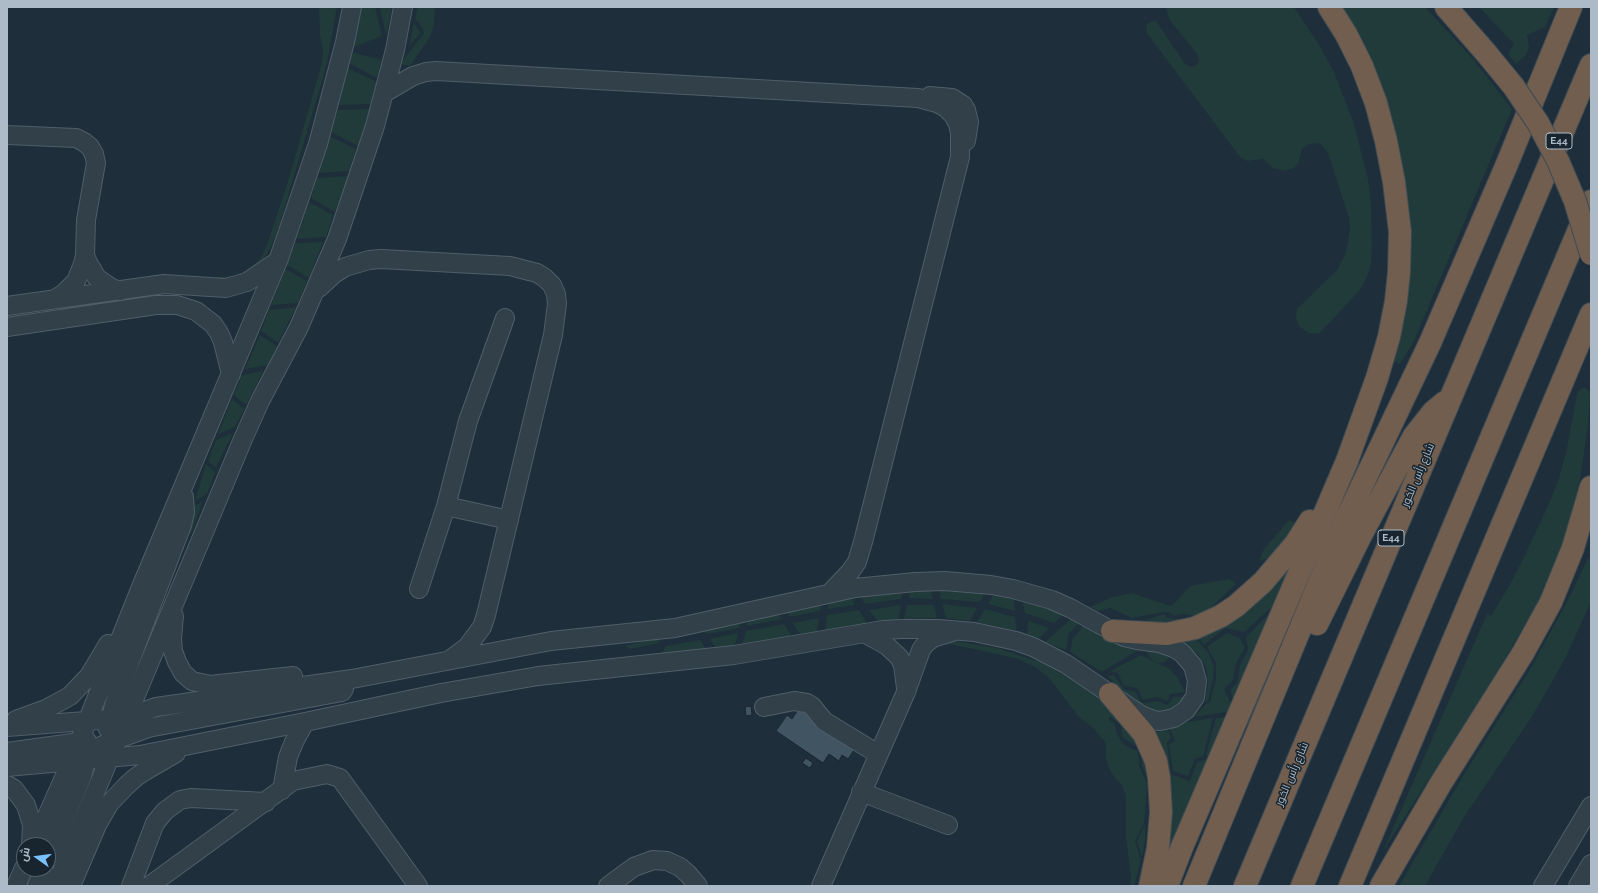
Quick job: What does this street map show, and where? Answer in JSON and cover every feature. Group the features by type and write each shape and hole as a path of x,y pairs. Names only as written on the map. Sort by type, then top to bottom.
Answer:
{"highway":[{"path":"1167,886 1182,847 1347,461 1377,378 1389,337 1396,301 1399,272 1400,232 1394,182 1386,141 1376,103 1362,66 1346,34 1329,7"},
{"path":"1446,7 1514,87 1534,117 1558,161 1575,201 1591,254"},
{"path":"1194,886 1347,517 1430,343 1507,164 1571,7"},
{"name":"شارع رأس الخور","path":"1245,886 1591,65"},
{"path":"1302,886 1591,201"},
{"path":"1350,886 1591,314"},
{"path":"1231,797 1248,772 1261,747 1339,578 1414,436 1433,412 1450,398"},
{"path":"1112,631 1167,634 1181,632 1209,623 1221,616 1250,594 1287,555 1304,531 1365,411"},
{"path":"1381,886 1441,784 1523,653 1551,602 1573,548 1591,487"},
{"path":"1110,694 1144,734 1156,761 1161,812 1158,848 1150,886"}],"street":[{"path":"87,722 278,261 318,144 352,7"},
{"path":"39,837 99,743 175,601 245,432 314,293 337,239 363,167 396,50 403,7"},
{"path":"384,93 413,76 436,71 480,75 774,89 918,98 937,103 946,108 953,115 958,124 960,133 960,157 860,552 850,572 830,594"},
{"path":"7,135 76,138 90,147 94,154 96,162 86,220 85,255 82,268 76,281 63,294 55,299"},
{"path":"85,255 97,278 108,286 120,291"},
{"path":"314,293 334,274 345,267 369,260 510,266 537,273 552,285 556,294 557,304 553,335 482,627 467,647 449,660"},
{"path":"7,306 164,284 218,288 233,287 247,282 278,261"},
{"path":"7,327 156,305 177,305 196,311 213,324 223,342 231,374"},
{"path":"419,589 446,506 464,435 505,318"},
{"path":"56,841 99,743 182,525 184,512 183,488"},
{"path":"446,506 509,520"},
{"path":"7,752 99,743 140,755 501,681 583,670 734,655 883,630 920,628 958,630 998,637 1033,647 1066,664 1147,718 1160,721 1180,715 1191,704 1197,689 1197,681 1193,666 1182,653 1174,648 1159,643 1137,640 1112,631 1052,600 1013,589 990,585 945,581 915,582 855,588 675,628 551,641 352,679 325,672 210,685 192,681 180,668 173,651 172,639 175,601"},
{"path":"7,723 54,706 77,690 96,666 126,606 142,587"},
{"path":"821,886 906,692 921,650 926,643 934,638 942,634 958,630"},
{"path":"864,633 886,645 899,657 903,665 906,692"},
{"path":"7,767 99,743 148,728 342,692 352,679"},
{"path":"764,707 794,701 807,703 812,706 824,721 878,754"},
{"path":"56,886 99,743 87,722"},
{"path":"7,727 87,722"},
{"path":"282,790 288,757 305,722"},
{"path":"71,886 97,825 109,804 126,786 145,771 190,745"},
{"path":"149,886 294,782 327,774 340,778 418,886"},
{"path":"7,785 14,789 26,805 32,825 31,837"},
{"path":"861,792 948,825"},
{"path":"131,886 155,823 166,811 180,800 191,798 266,802"},
{"path":"1543,886 1591,806"},
{"path":"608,886 640,864 647,861 660,860 674,863 680,867 698,886"},
{"path":"1578,886 1591,864"}],"green space":[{"path":"319,7 337,7 327,63 279,227 270,249 261,264 236,279 215,280 215,277 233,276 246,271 260,259 267,245 289,178 322,63 323,50 320,35"},
{"path":"362,7 375,7 382,36 354,47"},
{"path":"380,7 392,7 386,36"},
{"path":"418,7 435,7 434,25 430,37 410,66 402,64 403,60 424,33 423,29 415,18"},
{"path":"1166,7 1294,7 1321,48 1334,72 1354,124 1368,179 1371,203 1371,264 1366,279 1360,290 1319,334 1309,333 1300,327 1296,319 1297,309 1338,269 1346,252 1350,229 1349,218 1328,153 1322,145 1318,143 1309,144 1302,149 1298,164 1294,168 1284,171 1273,168 1264,159 1247,161 1240,157 1146,32 1147,24 1156,21 1185,64 1192,67 1198,64 1199,61 1197,54 1169,19"},
{"path":"1337,7 1425,7 1473,59 1512,109 1414,341 1400,364 1394,361 1399,343 1408,251"},
{"path":"1479,7 1554,7 1545,27 1527,35 1529,47 1528,51 1516,64 1508,54 1514,44"},
{"path":"414,23 421,33 409,46"},
{"path":"352,52 381,60 377,78 348,63"},
{"path":"347,68 377,82 371,104 339,105"},
{"path":"370,109 358,146 331,132 338,110"},
{"path":"329,136 356,149 349,171 319,173"},
{"path":"348,176 335,212 311,198 317,178"},
{"path":"309,202 333,215 326,237 297,239"},
{"path":"323,242 309,278 287,265 295,243"},
{"path":"286,269 307,281 298,303 271,305"},
{"path":"296,307 278,343 261,331 269,310"},
{"path":"260,335 277,346 268,365 245,369"},
{"path":"263,371 246,405 234,395 242,375"},
{"path":"1586,388 1590,393 1588,426 1579,486 1564,541 1543,594 1498,670 1382,853 1487,614 1491,616 1508,588 1547,508 1558,481 1566,453 1577,394 1580,389"},
{"path":"232,399 244,409 235,427 218,434"},
{"path":"233,433 216,468 208,461 216,440"},
{"path":"206,464 215,472 207,494 195,501"},
{"path":"203,501 191,534 185,532 193,507"},
{"path":"1289,520 1297,523 1271,559 1259,560 1264,549"},
{"path":"1296,554 1273,606 1244,632 1225,628 1204,645 1199,637"},
{"path":"1588,558 1591,559 1591,602 1565,659 1548,689 1531,718 1464,817 1425,886 1399,886 1463,776 1532,666 1569,598"},
{"path":"1230,579 1236,584 1201,617 1182,614 1174,616 1168,612 1163,612 1132,618 1110,608 1097,611 1090,607 1113,597 1132,593 1172,606 1190,586"},
{"path":"911,586 930,586 933,599 909,598"},
{"path":"939,587 986,591 980,602 941,599"},
{"path":"904,588 901,599 865,604 858,594"},
{"path":"995,592 1013,596 1015,611 988,604"},
{"path":"849,595 855,605 828,609 829,598"},
{"path":"822,599 820,611 790,617 783,606"},
{"path":"1022,599 1065,613 1054,623 1025,613"},
{"path":"942,604 977,608 970,621 946,618"},
{"path":"901,605 898,620 878,622 869,610"},
{"path":"907,605 934,605 937,618 904,619"},
{"path":"775,609 781,619 747,626 750,616"},
{"path":"985,609 1015,617 1017,631 977,622"},
{"path":"859,610 868,625 825,631 827,615"},
{"path":"1164,614 1167,618 1194,620 1185,624 1134,624"},
{"path":"1268,615 1233,699 1230,690 1237,683 1240,665 1248,650 1246,637"},
{"path":"741,618 739,628 707,634 702,627"},
{"path":"819,618 817,632 800,634 793,623"},
{"path":"1072,618 1081,622 1069,633 1066,650 1045,642"},
{"path":"1028,621 1049,628 1039,638 1027,635"},
{"path":"1084,623 1172,656 1164,662 1158,663 1152,660 1145,650 1140,649 1102,672 1070,652 1073,638 1079,632"},
{"path":"784,624 792,637 742,645 746,631"},
{"path":"738,633 735,645 715,647 710,639"},
{"path":"1227,633 1240,638 1245,648 1236,663 1233,680 1224,689 1231,704 1228,712 1194,717 1206,704 1210,702 1216,680 1216,663 1207,647"},
{"path":"660,637 659,643 630,649 625,646"},
{"path":"1195,637 1209,654 1214,667 1208,701 1205,702 1208,684 1206,667 1197,653 1181,642"},
{"path":"700,640 706,649 662,653 666,646"},
{"path":"949,640 997,648 1042,663 1073,680 1092,693 1119,716 1127,725 1144,755 1148,780 1142,766 1141,754 1138,747 1122,737 1121,725 1111,717 1108,719 1115,724 1116,731 1122,743 1138,751 1139,766 1147,783 1144,823 1135,841 1141,860 1134,886 1130,886 1131,877 1126,837 1126,796 1122,785 1116,780 1108,766 1106,758 1106,743 1093,728 1078,716 1050,679 1037,668 1018,659 954,645 944,644 930,652 928,650"},
{"path":"1141,655 1170,669 1177,677 1185,692 1170,694 1168,701 1156,697 1143,700 1138,689 1123,685 1118,673 1110,671"},
{"path":"1114,675 1124,689 1136,692 1140,701 1143,703 1157,701 1168,705 1173,697 1188,697 1170,712 1153,712 1138,704 1107,676"},
{"path":"1226,717 1209,757 1206,755 1216,718"},
{"path":"1213,718 1203,756 1195,759 1188,776 1173,771 1169,744 1175,741 1170,729 1187,722"},
{"path":"1168,730 1171,738 1167,743 1171,774 1190,781 1197,762 1208,759 1169,850 1153,732"},
{"path":"1145,824 1145,841 1142,857 1137,841"}],"building":[{"path":"751,706 752,715 746,716 745,707"},
{"path":"799,708 856,747 848,759 842,755 839,761 829,754 823,763 776,731 787,715 792,719"},
{"path":"806,758 813,763 810,768 802,763"}]}
